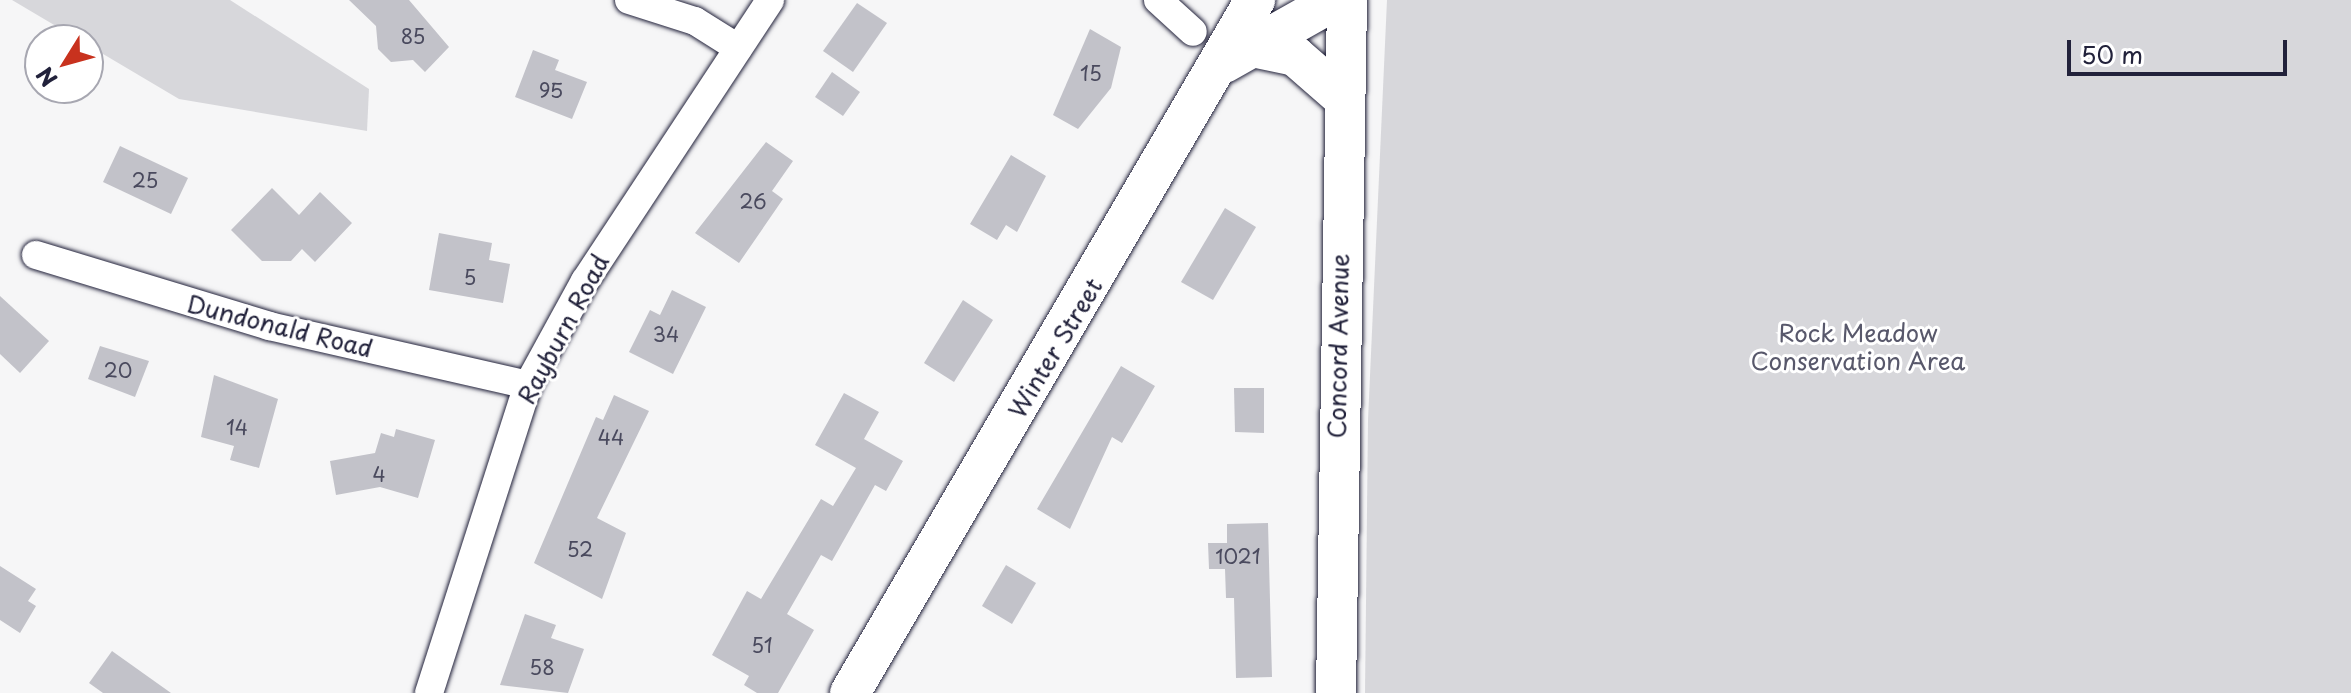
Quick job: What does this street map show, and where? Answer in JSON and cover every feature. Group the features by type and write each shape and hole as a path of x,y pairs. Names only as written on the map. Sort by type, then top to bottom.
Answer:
{"main road":[{"name":"Winter Street","path":"850,693 1238,55 1255,0"},
{"path":"1238,55 1336,0"},
{"name":"Concord Avenue","path":"1336,693 1342,97 1347,0"},
{"path":"1238,55 1295,56 1342,97"}],"street":[{"path":"629,0 695,21 738,48"},
{"name":"Rayburn Road","path":"429,693 528,385 585,281 770,0"},
{"path":"1158,0 1193,32"},
{"name":"Dundonald Road","path":"36,255 269,326 528,385"}],"green space":[{"path":"12,0 230,0 369,89 367,131 179,99 104,55 104,24 52,24"},
{"name":"Rock Meadow Conservation Area","path":"1387,0 2351,0 2351,693 1365,693 1368,420"}],"building":[{"path":"349,0 409,0 449,47 425,72 413,60 391,62 378,49 376,26"},
{"path":"857,3 887,23 853,72 823,51"},
{"path":"1090,29 1121,47 1111,88 1078,129 1053,115"},
{"path":"533,50 559,60 555,70 587,82 572,119 515,97"},
{"path":"832,72 860,92 843,116 815,97"},
{"path":"766,142 793,161 772,191 783,199 739,263 695,233"},
{"path":"120,146 188,178 171,214 103,182"},
{"path":"1011,155 1046,176 1017,232 1006,225 997,240 970,224"},
{"path":"272,188 299,215 320,192 352,223 315,262 302,249 291,261 262,261 231,230"},
{"path":"1225,208 1256,227 1213,300 1181,282"},
{"path":"439,233 492,243 489,260 510,264 503,303 429,290"},
{"path":"672,290 706,307 673,374 629,352 650,310 660,315"},
{"path":"0,296 49,341 20,373 0,354"},
{"path":"963,300 993,320 954,382 924,363"},
{"path":"100,346 149,361 135,397 88,379"},
{"path":"1121,366 1155,386 1122,443 1112,437 1070,529 1037,509"},
{"path":"214,375 278,399 259,468 230,460 234,446 201,437"},
{"path":"1234,388 1264,388 1264,433 1235,432"},
{"path":"844,393 879,412 864,439 903,461 886,491 875,485 832,561 821,555 787,614 814,630 778,693 757,693 744,685 749,676 712,655 747,591 761,599 821,499 833,506 856,468 815,445"},
{"path":"614,395 649,411 597,518 626,533 602,599 534,563 596,417 603,420"},
{"path":"396,429 435,440 418,498 380,487 336,495 330,461 375,453 381,433 394,437"},
{"path":"1268,523 1272,677 1236,678 1234,598 1226,598 1225,569 1209,569 1208,543 1227,543 1227,524"},
{"path":"1006,565 1036,583 1012,624 982,606"},
{"path":"0,566 36,589 28,601 36,606 20,633 0,620"},
{"path":"525,614 556,625 551,638 584,649 568,693 500,685"},
{"path":"112,651 171,693 103,693 89,683"}]}
